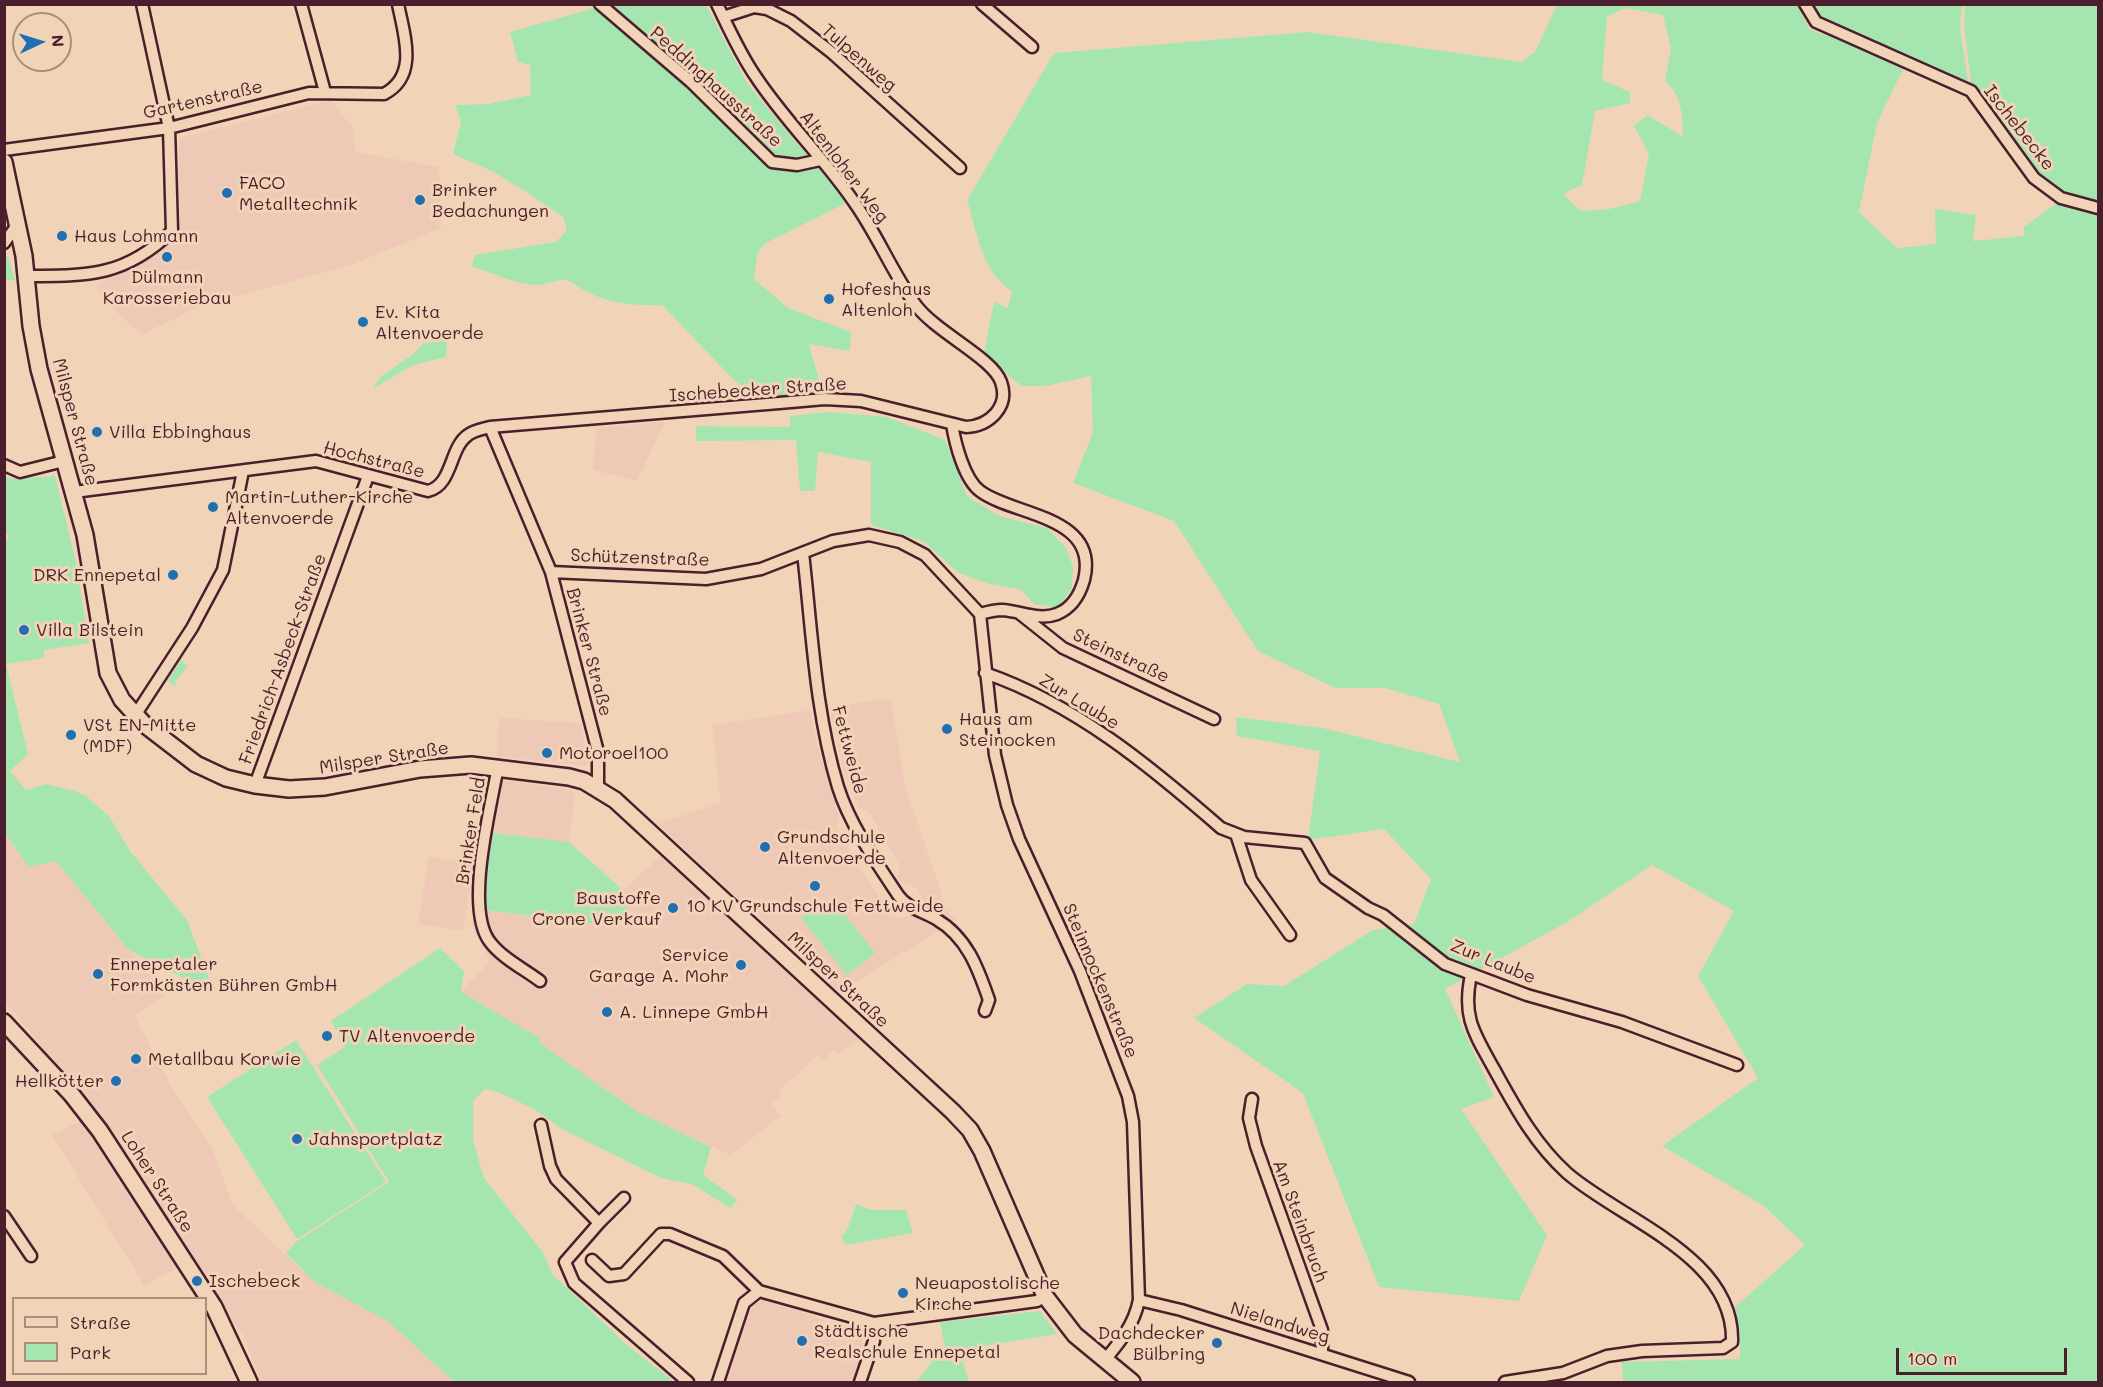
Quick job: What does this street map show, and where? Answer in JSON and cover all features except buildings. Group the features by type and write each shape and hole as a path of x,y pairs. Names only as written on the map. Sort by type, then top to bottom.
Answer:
{"street":[{"path":"28,276 74,276 118,269 147,252 172,231 169,128 142,4"},
{"path":"301,4 325,92"},
{"name":"Gartenstraße","path":"4,150 169,128 299,95 325,92 370,96 384,94 393,89 401,78 407,55 398,4"},
{"name":"Peddinghausstraße","path":"600,4 691,82 772,162 797,165 820,160"},
{"name":"Altenloher Weg","path":"717,4 756,77 854,201 914,304 936,326 996,371 1004,390"},
{"path":"982,4 1032,46"},
{"name":"Ischebecke","path":"1805,4 1816,22 1971,92 2034,178 2061,198 2098,208"},
{"name":"Tulpenweg","path":"723,17 754,7 767,9 791,21 831,52 960,168"},
{"name":"Milsper Straße","path":"4,162 19,223 28,276 31,326 39,369 85,535 108,673 122,700 164,741 196,764 226,778 255,785 289,789 325,788 442,766 498,766 569,777 598,789 623,807 953,1112 982,1151 1045,1296 1067,1327 1132,1383"},
{"path":"4,243 19,223"},
{"name":"Ischebecker Straße","path":"490,427 825,399 883,404 952,424 975,426 989,421 999,410 1004,390"},
{"path":"952,424 968,474 978,490 1060,524 1073,535 1082,549 1085,575 1082,587 1069,607 1056,614 1043,617 1002,610 980,614"},
{"name":"Hochstraße","path":"74,492 316,461 419,490 435,489 441,485 465,436 490,427"},
{"name":"Brinker Straße","path":"490,427 551,572 598,752 598,789"},
{"path":"4,465 20,471 64,461"},
{"path":"136,714 197,620 223,570 243,471"},
{"name":"Friedrich-Asbeck-Straße","path":"255,785 368,476"},
{"name":"Schützenstraße","path":"551,572 706,579 761,569 833,541 869,535 900,542 926,555 980,614"},
{"name":"Fettweide","path":"803,553 818,699 839,789 873,859 902,902 937,919 964,942 979,970 989,1000 985,1011"},
{"name":"Steinstraße","path":"1019,613 1063,648 1214,718"},
{"name":"Steinnockenstraße","path":"980,614 995,755 1007,805 1019,839 1080,971 1128,1096 1133,1122 1139,1300 1136,1315 1127,1332 1104,1360"},
{"name":"Zur Laube","path":"985,673 1017,684 1096,728 1221,828 1265,841 1305,843 1325,878 1368,908 1383,915 1445,964 1527,995 1632,1025 1737,1065"},
{"name":"Brinker Feld","path":"498,766 478,889 481,916 489,941 540,981"},
{"path":"1236,834 1251,880 1290,935"},
{"path":"1471,975 1466,1000 1473,1030 1530,1132 1568,1174 1696,1263 1723,1298 1733,1330 1732,1342 1723,1348 1642,1351 1607,1356 1563,1373 1505,1383"},
{"name":"Loher Straße","path":"4,1022 72,1095 100,1131 214,1306 249,1383"},
{"name":"Am Steinbruch","path":"1252,1099 1249,1118 1256,1146 1322,1330 1322,1353"},
{"path":"541,1125 550,1166 556,1179 599,1223"},
{"path":"624,1198 565,1262 574,1283 688,1383"},
{"path":"4,1216 30,1256"},
{"path":"592,1260 609,1275 624,1275 661,1234 670,1234 723,1256 736,1266 759,1291 874,1323 1037,1301 1045,1296"},
{"path":"718,1383 744,1303 759,1291"},
{"name":"Nielandweg","path":"1139,1300 1181,1310 1322,1353 1408,1383"},
{"path":"860,1383 874,1341 874,1323"}],"shaded area":[{"path":"331,100 352,127 356,152 439,167 441,228 349,266 202,305 141,335 102,298 96,286 177,233 179,138"},
{"path":"665,422 637,481 593,470 596,431 599,427"},
{"name":"Grundschule Altenvoerde","path":"891,698 905,785 947,910 956,919 840,993 658,824 721,803 712,725 811,710 815,737 839,817 836,827 891,915 900,918 913,915 919,909 921,895 917,888 900,882 897,877 900,867 869,811 858,808 844,771 829,707"},
{"path":"499,718 581,723 588,763 585,766 496,756"},
{"path":"503,780 572,790 575,794 569,842 493,833"},
{"path":"4,833 28,867 56,861 129,950 144,964 165,995 134,1015 170,1084 213,1151 233,1205 313,1281 389,1322 454,1382 261,1382 245,1339 193,1260 144,1285 52,1135 95,1114 5,1001"},
{"path":"662,855 860,1040 838,1054 834,1050 823,1061 817,1056 779,1091 782,1095 771,1103 781,1116 730,1155 638,1112 541,1044 540,1038 461,992 490,961 471,923 484,910 606,925 629,915 623,890"},
{"path":"429,857 474,864 463,931 418,924"},
{"name":"Städtische Realschule Ennepetal","path":"765,1298 860,1334 866,1352 852,1382 726,1382 751,1306"}],"green space":[{"path":"1797,4 1809,29 1905,65 1877,123 1859,212 1897,248 1936,244 1935,209 1976,215 1973,241 2024,236 2024,227 2061,200 2098,210 2098,1382 1623,1382 1622,1362 1740,1359 1740,1337 1735,1307 1805,1245 1764,1206 1662,1146 1758,1078 1698,976 1734,911 1652,865 1569,921 1445,989 1494,1097 1461,1109 1547,1235 1519,1301 1379,1287 1303,1093 1194,1018 1247,984 1284,986 1373,930 1414,924 1431,879 1384,829 1308,840 1320,751 1237,736 1236,717 1323,728 1460,762 1439,704 1385,688 1335,688 1258,651 1174,521 1073,483 1093,432 1091,376 1046,386 1021,386 984,353 994,302 1008,308 1012,291 1002,283 987,263 967,200 1054,53 1308,32 1521,62 1535,52 1557,5","holes":["1625,8 1663,15 1671,48 1665,81 1678,100 1682,113 1683,137 1648,115 1634,126 1649,154 1640,201 1609,209 1581,211 1563,194 1582,185 1595,111 1630,103 1630,92 1602,80 1607,17"]},
{"path":"592,5 706,5 747,83 793,139 850,201 764,244 757,255 754,279 788,308 851,332 850,351 809,344 823,394 757,397 733,379 662,305 621,303 591,294 566,280 539,285 530,284 513,281 472,267 475,255 556,242 567,230 563,217 531,195 492,171 453,154 461,122 455,105 489,104 531,95 530,65 518,62 510,32 591,9"},
{"path":"1811,5 1962,5 1960,27 1969,88 1821,19"},
{"path":"1965,5 2098,5 2098,206 2062,197 2035,177 1972,90 1964,27"},
{"path":"8,256 15,281 5,279 5,258"},
{"path":"447,340 446,357 413,365 373,389 379,378 412,355 423,344"},
{"path":"828,412 887,417 945,440 967,496 999,516 1047,528 1067,549 1073,568 1072,588 1058,608 1034,604 1020,589 989,584 959,573 923,541 871,525 871,462 818,452 815,491 800,491 796,440 696,441 696,426 790,427 790,416"},
{"path":"5,476 12,479 55,476 75,558 89,643 44,650 44,658 6,664 28,754 10,771 26,790 46,784 75,791 86,796 109,816 130,851 187,920 215,994 129,950 56,861 28,867 5,833 4,548 9,535 5,533"},
{"path":"181,660 188,666 175,682 175,687 168,680"},
{"path":"493,833 569,842 623,890 629,915 606,925 484,910 482,884"},
{"path":"832,898 875,953 847,975 801,918"},
{"path":"440,948 464,971 461,992 540,1038 541,1044 638,1112 711,1147 703,1175 738,1200 730,1208 692,1184 661,1178 562,1129 534,1109 498,1092 485,1089 473,1101 473,1140 484,1178 542,1251 553,1275 628,1346 672,1380 670,1382 454,1382 389,1322 313,1281 286,1253 297,1241 389,1182 317,1065 345,1047 331,1021"},
{"name":"Jahnsportplatz","path":"296,1040 386,1182 297,1239 207,1097"},
{"path":"856,1204 871,1210 906,1210 913,1233 846,1245 841,1237 848,1228"},
{"path":"1040,1311 1057,1334 948,1352 962,1359 969,1382 916,1382 935,1358 946,1352 940,1322"}],"place":[{"name":"FACO Metalltechnik","path":"227,193"},
{"name":"Brinker Bedachungen","path":"420,200"},
{"name":"Haus Lohmann","path":"62,236"},
{"name":"Dülmann Karosseriebau","path":"167,257"},
{"name":"Hofeshaus Altenloh","path":"829,299"},
{"name":"Ev. Kita Altenvoerde","path":"363,322"},
{"name":"Villa Ebbinghaus","path":"97,432"},
{"name":"Martin-Luther-Kirche Altenvoerde","path":"213,507"},
{"name":"DRK Ennepetal","path":"173,575"},
{"name":"Villa Bilstein","path":"24,630"},
{"name":"Haus am Steinocken","path":"947,729"},
{"name":"VSt EN-Mitte (MDF)","path":"71,735"},
{"name":"Motoroel100","path":"547,753"},
{"name":"Grundschule Altenvoerde","path":"765,847"},
{"name":"10 KV Grundschule Fettweide","path":"815,886"},
{"name":"Baustoffe Crone Verkauf","path":"673,908"},
{"name":"Service Garage A. Mohr","path":"741,965"},
{"name":"Ennepetaler Formkästen Bühren GmbH","path":"98,974"},
{"name":"A. Linnepe GmbH","path":"607,1012"},
{"name":"TV Altenvoerde","path":"327,1036"},
{"name":"Metallbau Korwie","path":"136,1059"},
{"name":"Hellkötter","path":"116,1081"},
{"name":"Jahnsportplatz","path":"297,1139"},
{"name":"Ischebeck","path":"197,1281"},
{"name":"Neuapostolische Kirche","path":"903,1293"},
{"name":"Städtische Realschule Ennepetal","path":"802,1341"},
{"name":"Dachdecker Bülbring","path":"1217,1343"}]}
